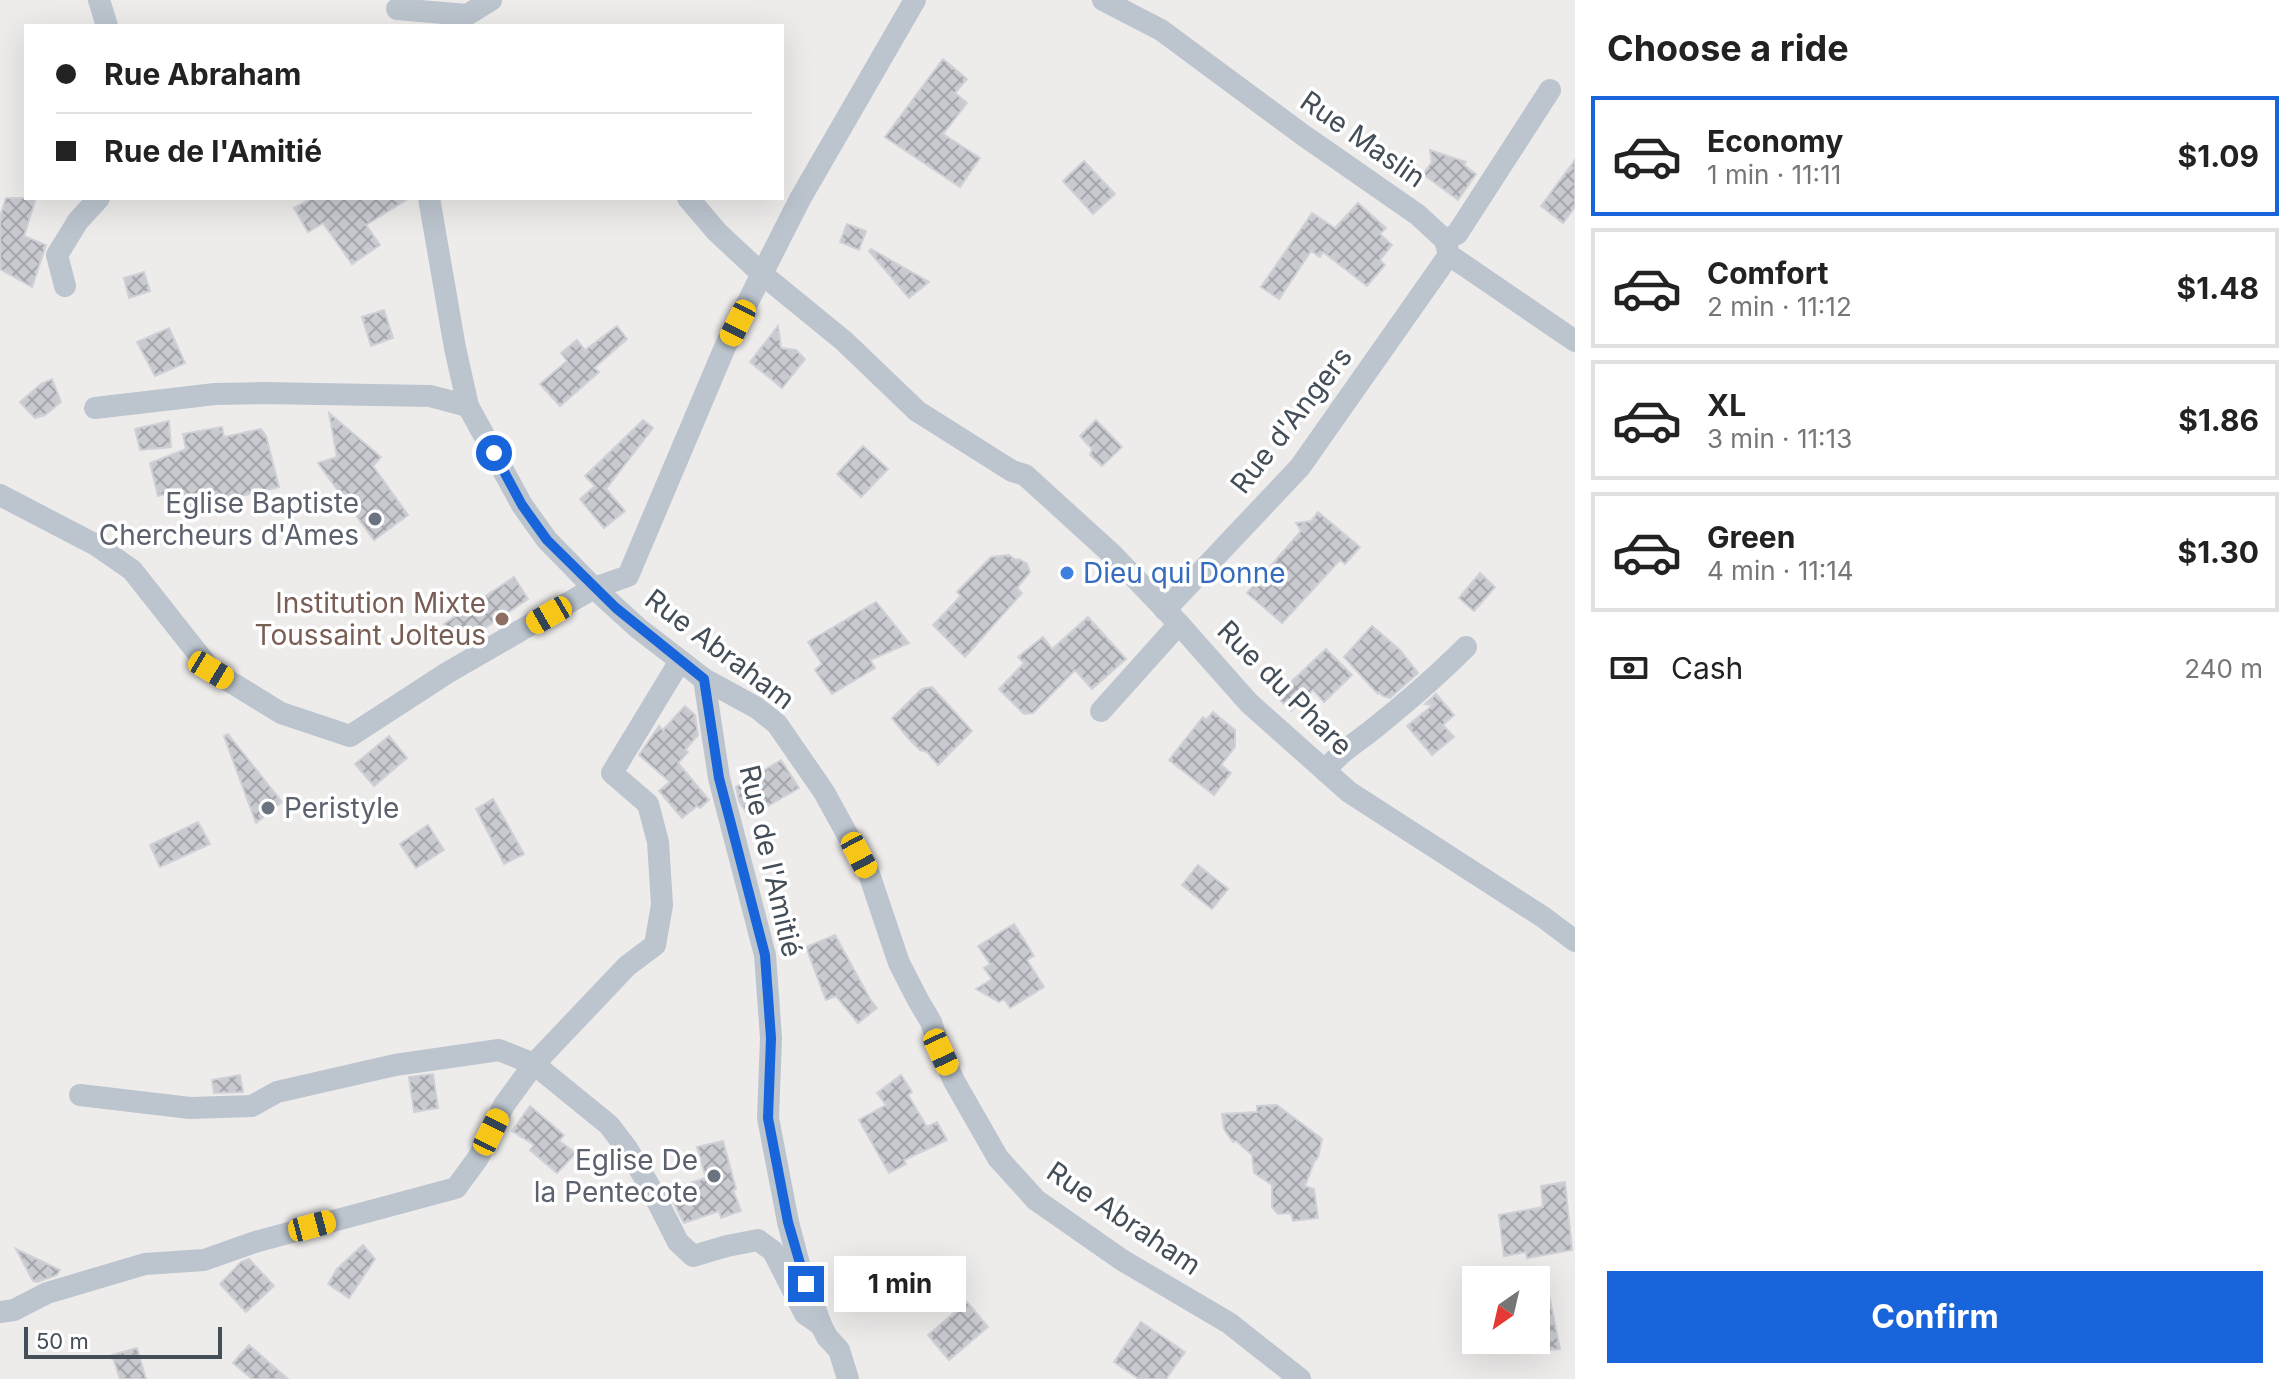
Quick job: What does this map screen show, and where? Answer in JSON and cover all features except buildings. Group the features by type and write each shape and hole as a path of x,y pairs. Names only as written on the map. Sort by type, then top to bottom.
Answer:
{"street":[{"path":"99,0 106,24"},
{"path":"467,15 491,0"},
{"path":"0,495 96,545 132,570 211,670 281,713 350,736 447,673 594,588 628,576 725,347 800,199 915,0"},
{"name":"Rue Maslin","path":"1103,0 1161,30 1418,215 1447,248 1575,341"},
{"path":"396,12 467,15 484,24"},
{"name":"Rue d'Angers","path":"1101,711 1172,617 1300,467 1550,90"},
{"path":"65,286 57,255 78,221 97,200"},
{"name":"Rue Abraham","path":"429,200 468,406 522,505 547,540 594,588 704,679 757,708 777,724 824,792 869,874 899,963 931,1022 954,1081 998,1158 1036,1200 1122,1260 1229,1323 1300,1379"},
{"name":"Rue du Phare","path":"690,200 717,232 762,274 844,341 917,411 1012,471 1025,475 1114,556 1249,703 1349,792 1543,917 1575,941"},
{"path":"95,408 215,394 263,393 430,396 468,406"},
{"path":"1325,771 1337,755 1375,728 1466,647"},
{"path":"0,1312 14,1310 47,1293 145,1264 204,1260 255,1242 456,1188 478,1158 504,1105 534,1064 627,966 655,945 662,905 658,842 648,804 612,773 680,661"},
{"name":"Rue de l'Amitié","path":"704,679 719,778 765,955 771,1038 768,1118 799,1264 821,1325 839,1350 848,1379"},
{"path":"80,1095 190,1108 252,1106 277,1092 432,1058 499,1050 534,1064 609,1125 650,1187 678,1242 693,1256 758,1240 773,1251 805,1314 821,1325"}],"place":[{"name":"Eglise Baptiste Chercheurs d'Ames","path":"375,519"},
{"name":"Dieu qui Donne","path":"1067,573"},
{"name":"Institution Mixte Toussaint Jolteus","path":"502,619"},
{"name":"Peristyle","path":"268,808"},
{"name":"Eglise De la Pentecote","path":"714,1176"}],"route":[{"path":"494,453 522,505 547,540 638,628 704,679 719,778 765,955 771,1038 768,1118 788,1222 806,1284"}]}
